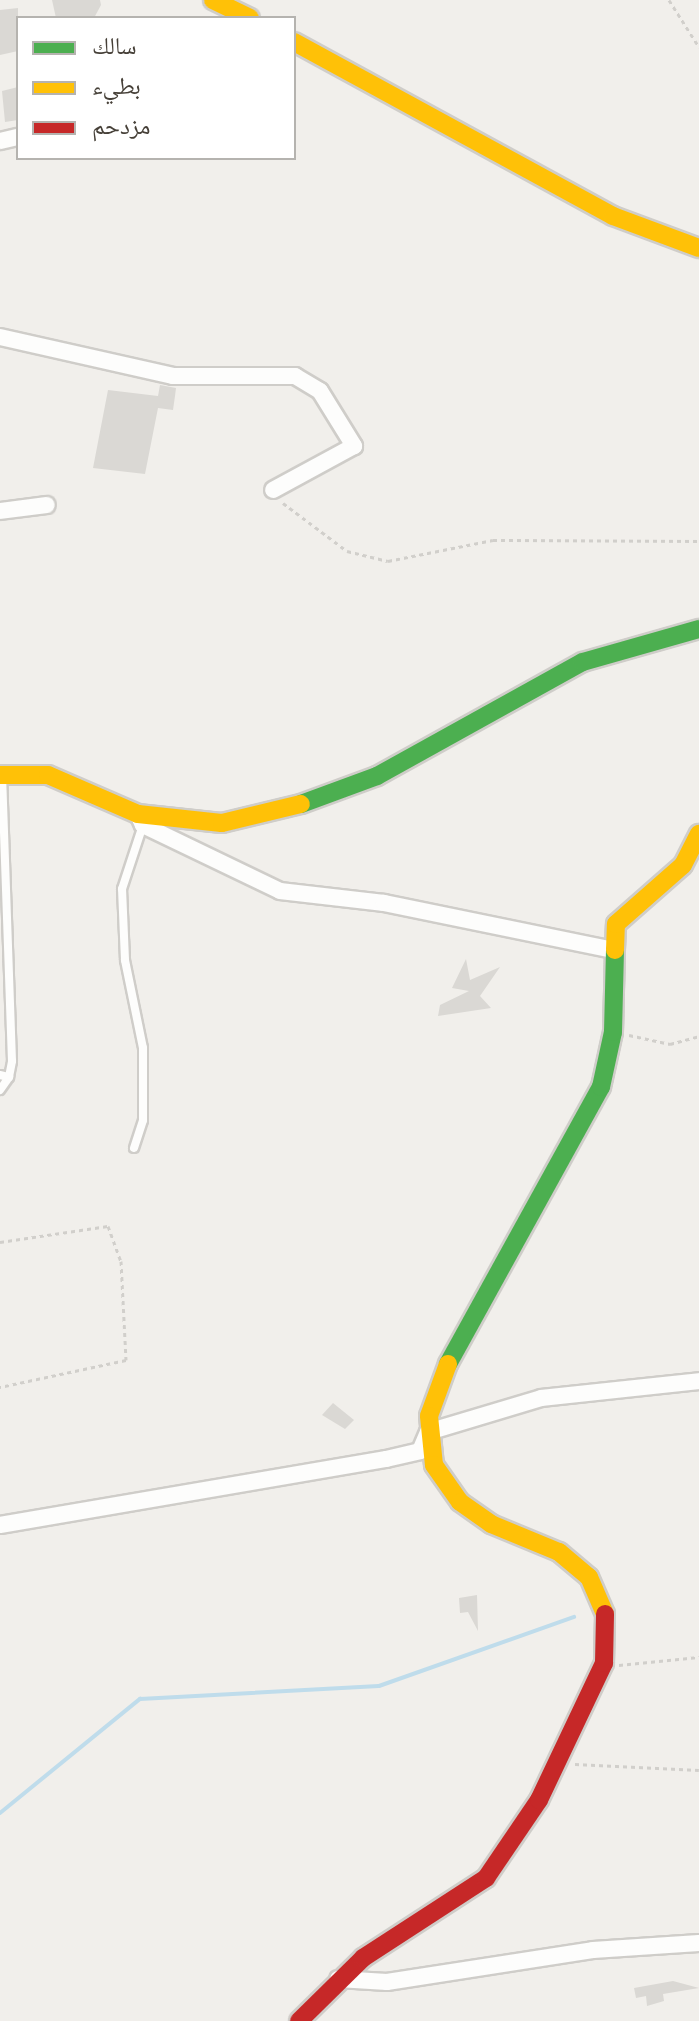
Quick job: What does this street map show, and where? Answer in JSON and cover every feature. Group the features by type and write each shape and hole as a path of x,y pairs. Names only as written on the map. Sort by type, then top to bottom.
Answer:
{"street":[{"path":"213,0 246,16"},
{"path":"297,46 613,216 699,248"},
{"path":"0,337 173,376 295,376 320,391 354,446 273,490"},
{"path":"0,511 47,505"},
{"path":"140,820 222,823 301,809 377,776 583,662 699,629"},
{"path":"1,775 48,775 280,891 384,903 612,950"},
{"path":"0,1525 420,1451 428,1432 437,1384 571,1150 601,1087 613,1032 612,950 624,912 683,865 699,834"},
{"path":"428,1432 541,1398 699,1381"},
{"path":"299,2021 338,1979 486,1878 517,1839 561,1761 604,1663 606,1617 589,1577 559,1552 491,1524 460,1502 434,1465 428,1432"},
{"path":"338,1979 387,1982 593,1950 699,1943"}],"lane":[{"path":"0,1090 4,1076 12,938 1,775"},
{"path":"134,1148 143,1120 143,1048 125,960 122,889 140,820"}],"path":[{"path":"669,0 699,47"},
{"path":"273,490 293,514 347,551 388,561 493,540 699,541"},
{"path":"613,1032 670,1044 699,1036"},
{"path":"0,1242 108,1226 121,1261 126,1360 0,1387"},
{"path":"604,1663 699,1657"},
{"path":"561,1761 699,1770"}],"building":[{"path":"52,0 100,0 101,5 95,16 56,16"},
{"path":"18,8 16,51 0,55 0,10"},
{"path":"16,88 16,120 5,122 2,91"},
{"path":"160,385 176,388 173,410 158,408 145,474 93,468 108,390 158,396"},
{"path":"466,959 470,980 500,967 480,996 491,1008 438,1016 440,1005 469,991 452,988"},
{"path":"333,1403 354,1420 345,1429 322,1415"},
{"path":"477,1595 478,1631 468,1612 460,1613 459,1598"},
{"path":"673,1981 699,1988 663,1994 664,2001 647,2006 646,1996 636,1998 634,1988"}],"waterway":[{"path":"0,1813 140,1699 379,1686 574,1617"}],"traffic: fast":[{"path":"301,804 377,776 583,662 699,629"},
{"path":"448,1364 601,1087 613,1032 615,950"}],"traffic: slow":[{"path":"213,0 246,16"},
{"path":"296,43 613,216 699,248"},
{"path":"0,775 48,775 138,814 222,823 301,804"},
{"path":"615,950 616,924 683,865 699,834"},
{"path":"448,1364 429,1416 434,1465 460,1502 491,1524 559,1552 589,1577 605,1614"}],"traffic: jam":[{"path":"299,2021 363,1958 486,1878 539,1800 604,1663 605,1614"}]}
